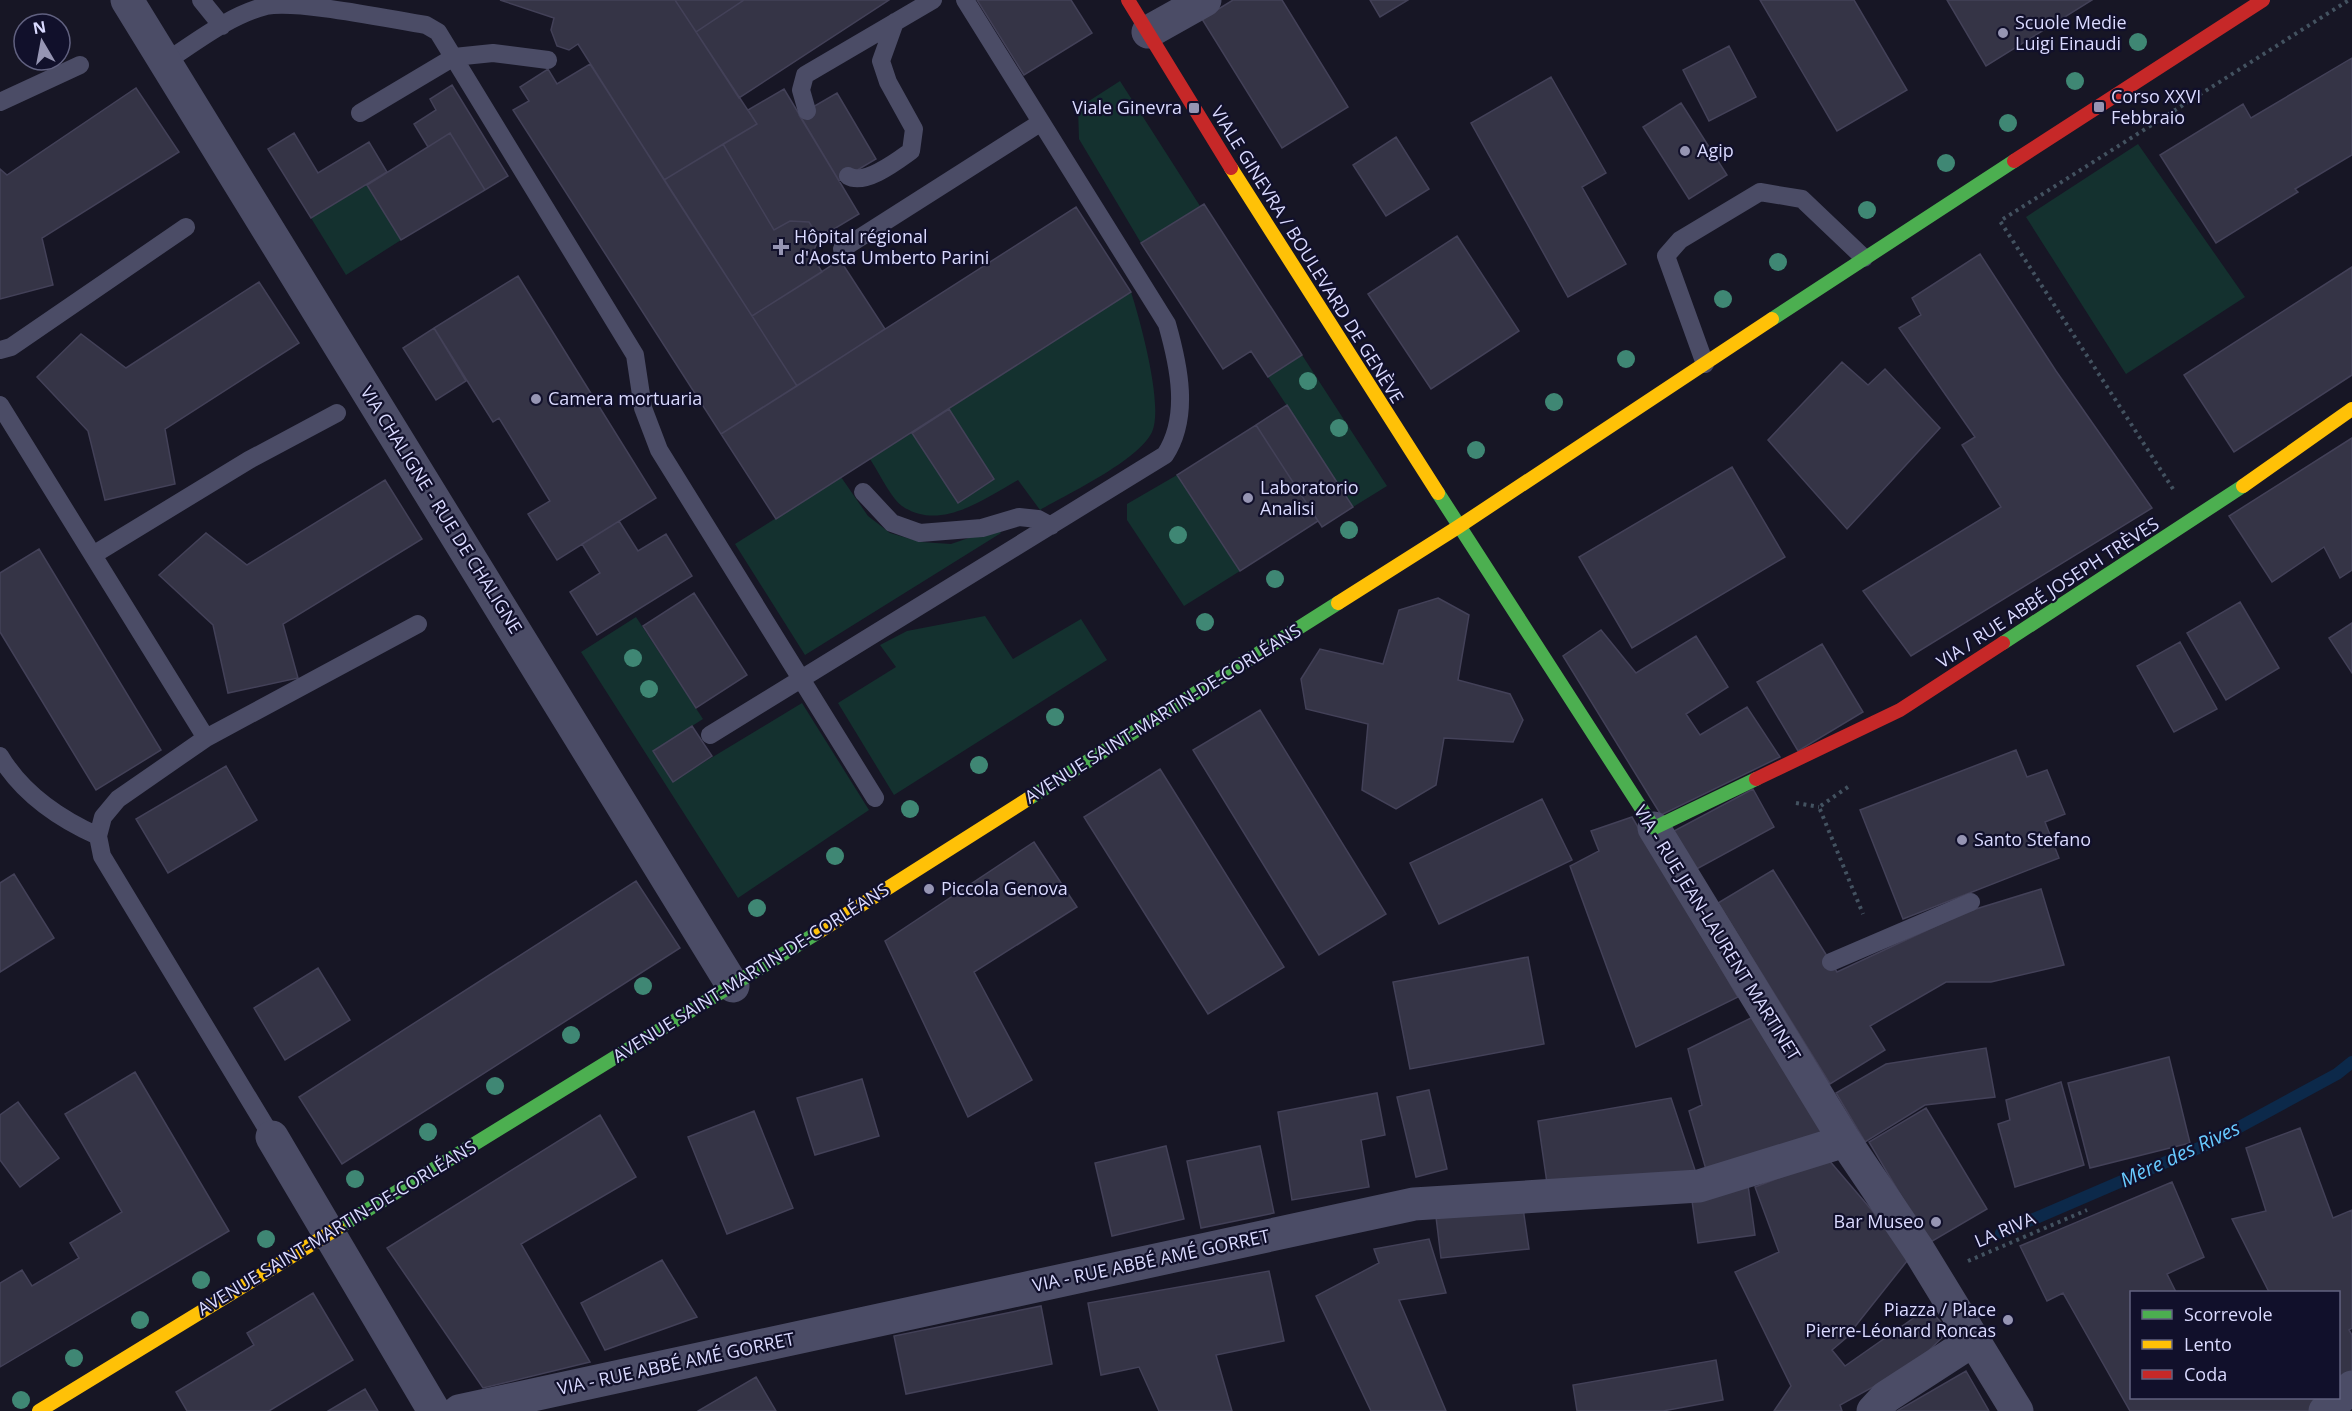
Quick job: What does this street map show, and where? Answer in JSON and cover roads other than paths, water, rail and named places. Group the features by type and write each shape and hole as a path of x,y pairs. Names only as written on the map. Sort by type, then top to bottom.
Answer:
{"street":[{"name":"VIA CHALIGNE - RUE DE CHALIGNE","path":"127,0 734,986"},
{"name":"VIALE GINEVRA / BOULEVARD DE GENÈVE","path":"1128,0 1316,304 1458,527"},
{"path":"1148,32 1205,0"},
{"name":"AVENUE SAINT-MARTIN-DE-CORLÉANS","path":"39,1411 734,986 1458,527 1864,258 2263,0"},
{"name":"VIA / RUE ABBÉ JOSEPH TRÈVES","path":"1654,828 1900,710 2194,520 2352,409"},
{"name":"VIA - RUE JEAN-LAURENT MARTINET","path":"1458,527 1765,995 1845,1142 1935,1276 2017,1411"},
{"path":"272,1137 434,1411"},
{"name":"VIA - RUE ABBÉ AMÉ GORRET","path":"459,1411 1414,1204 1699,1185 1845,1142"},
{"path":"1873,1411 1886,1397 1974,1340"},
{"path":"2340,1398 2352,1387"},
{"path":"2325,1411 2338,1399"}],"lane":[{"path":"201,0 222,26"},
{"path":"807,111 801,90 805,75 933,0"},
{"path":"710,735 1165,455 1175,440 1179,398 1177,361 1167,324 965,0"},
{"path":"165,62 222,26 267,6 294,4 426,26 438,32 634,355 643,408 659,450 875,798"},
{"path":"848,176 859,179 871,175 911,151 914,129 888,82 881,61 895,22"},
{"path":"360,113 454,57 493,53 548,60"},
{"path":"0,102 80,65"},
{"path":"842,249 1040,123"},
{"path":"1705,364 1666,256 1680,240 1760,192 1802,199 1864,258"},
{"path":"0,350 11,346 186,227"},
{"path":"0,405 206,738"},
{"path":"93,555 249,460 338,413"},
{"path":"863,492 892,523 920,533 982,528 1020,517 1038,519 1051,526"},
{"path":"272,1137 102,856 98,836 104,818 118,800 206,738 418,624"},
{"path":"0,756 36,798 77,826 98,836"},
{"path":"1831,962 1971,902"}],"waterway":[{"name":"Mère des Rives","path":"2001,1233 2208,1144 2337,1074 2352,1062"}],"place":[{"name":"Scuole Medie Luigi Einaudi","path":"2003,33"},
{"name":"Corso XXVI Febbraio","path":"2099,107"},
{"name":"Viale Ginevra","path":"1194,108"},
{"name":"Agip","path":"1685,151"},
{"name":"Hôpital régional d'Aosta Umberto Parini","path":"781,247"},
{"name":"Camera mortuaria","path":"536,399"},
{"name":"Laboratorio Analisi","path":"1248,498"},
{"name":"Santo Stefano","path":"1962,840"},
{"name":"Piccola Genova","path":"929,889"},
{"name":"Bar Museo","path":"1936,1222"},
{"name":"Piazza / Place Pierre-Léonard Roncas","path":"2008,1320"}]}
